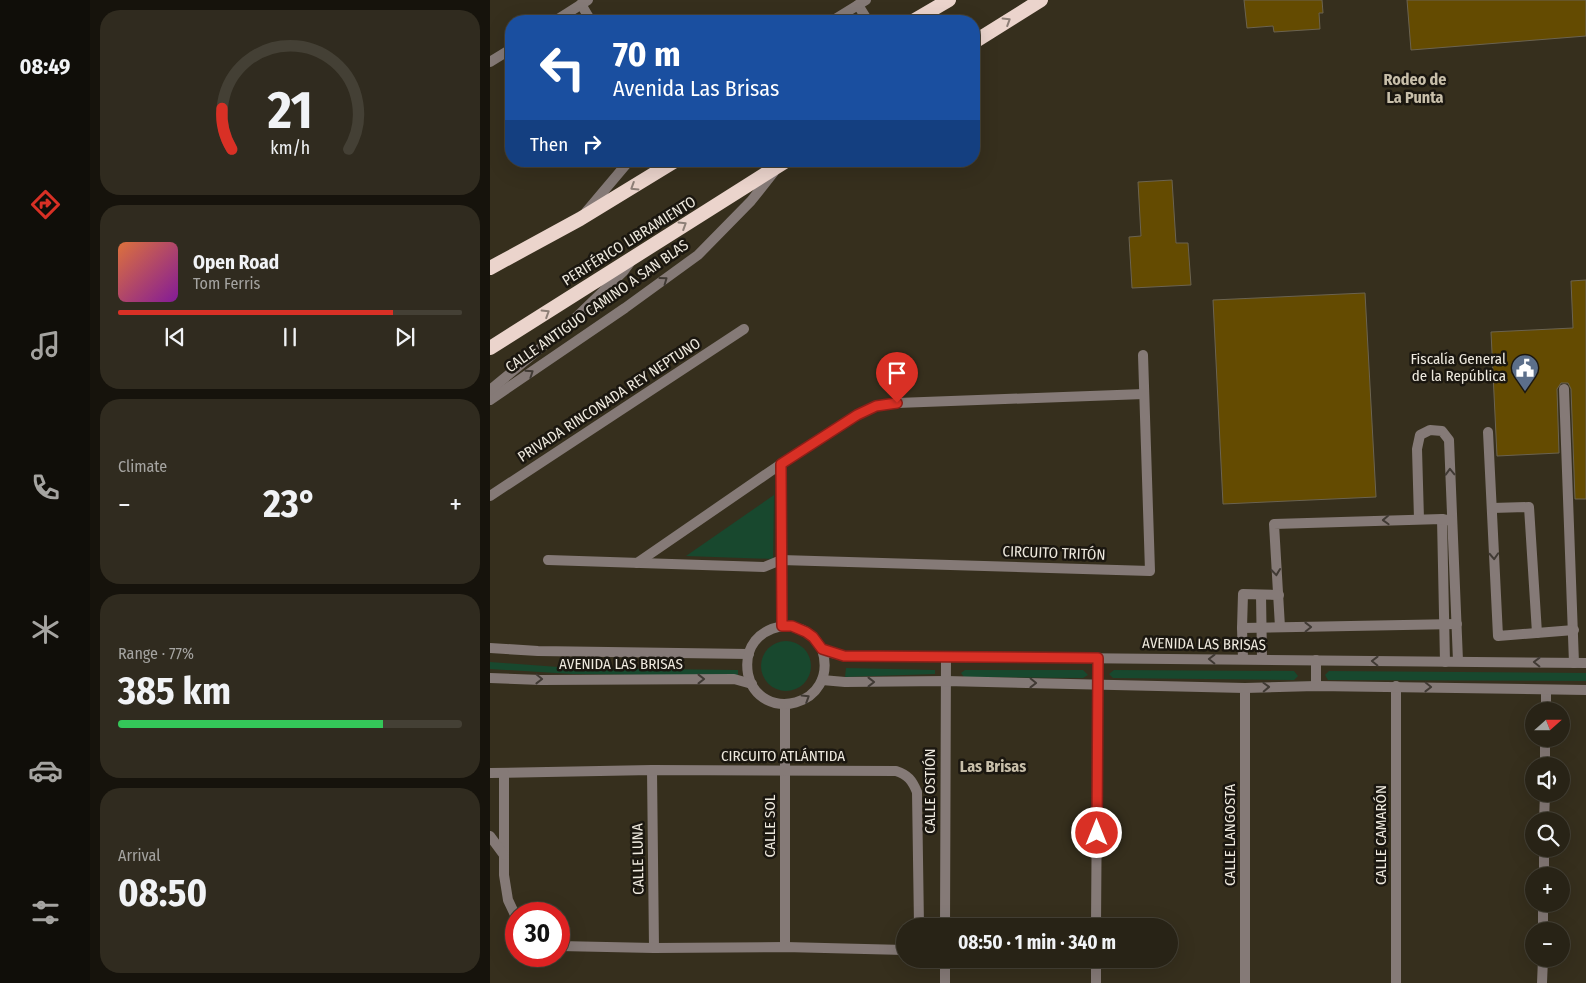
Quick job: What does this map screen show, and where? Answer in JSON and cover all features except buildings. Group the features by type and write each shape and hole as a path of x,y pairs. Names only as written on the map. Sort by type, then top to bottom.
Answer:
{"highway":[{"path":"923,15 949,0"},
{"path":"980,38 1041,0"},
{"path":"490,268 580,219 656,167"},
{"name":"PERIFÉRICO LIBRAMIENTO","path":"490,348 777,167"}],"street":[{"path":"571,15 584,2 589,15"},
{"path":"841,15 862,2 866,15"},
{"path":"490,62 505,53"},
{"path":"580,219 624,167"},
{"name":"CALLE ANTIGUO CAMINO A SAN BLAS","path":"490,400 625,308 698,255 751,201 779,167"},
{"path":"490,390 567,326 623,272 634,257"},
{"name":"PRIVADA RINCONADA REY NEPTUNO","path":"490,496 744,329"},
{"name":"CIRCUITO TRITÓN","path":"548,560 764,567 781,560 1150,571 1143,355"},
{"path":"1564,389 1574,663"},
{"path":"637,563 781,464 857,415 876,406 897,403 1144,394"},
{"path":"1419,519 1417,449 1420,435 1430,430 1442,431 1449,440 1447,520 1442,554 1445,662"},
{"path":"1488,432 1498,636 1574,630"},
{"path":"752,684 748,669 749,654 756,640 769,630 782,626 781,464"},
{"path":"1492,508 1529,507 1536,633"},
{"path":"1280,627 1274,524 1419,519 1447,520"},
{"path":"1447,520 1454,554 1458,661"},
{"path":"1442,554 1454,554"},
{"path":"1444,590 1456,590"},
{"path":"1243,659 1243,594 1279,595"},
{"path":"1261,595 1262,659"},
{"path":"1242,628 1457,624"},
{"name":"AVENIDA LAS BRISAS","path":"782,626 792,626 806,632 813,637 822,649 844,656 1586,663"},
{"name":"AVENIDA LAS BRISAS","path":"490,648 538,651 749,654"},
{"path":"785,704 792,704 807,698 818,687 822,680 825,665 822,649"},
{"name":"CALLE OSTIÓN","path":"945,918 946,656"},
{"path":"1096,918 1098,658"},
{"path":"1316,660 1316,686"},
{"name":"AVENIDA LAS BRISAS","path":"490,678 541,680 734,679 752,684 763,696 785,704"},
{"path":"822,680 845,682 946,681 1245,688 1396,686 1586,690"},
{"name":"CALLE CAMARÓN","path":"1396,686 1396,983"},
{"name":"CALLE LANGOSTA","path":"1245,688 1245,983"},
{"path":"1546,690 1546,702"},
{"name":"CALLE SOL","path":"785,704 785,947"},
{"name":"CIRCUITO ATLÁNTIDA","path":"490,773 652,770 896,772 905,774 913,782 917,802 919,918"},
{"name":"CALLE LUNA","path":"652,770 654,948"},
{"path":"504,773 504,875 509,902"},
{"path":"490,836 504,854"},
{"path":"570,946 785,947 896,950"},
{"path":"1542,983 1543,967"},
{"path":"945,968 945,983"},
{"path":"1096,968 1096,983"}],"green space":[{"path":"774,495 773,559 686,556"},
{"path":"786,641 796,643 804,648 809,656 811,666 809,676 804,684 796,689 786,691 776,689 768,684 763,676 761,666 763,656 768,648 776,643"},
{"path":"490,662 572,668 738,670 738,676 572,674 490,669"},
{"path":"846,668 935,670 935,674 845,677"},
{"path":"965,670 1083,670 1088,675 1083,678 964,677 961,673"},
{"path":"1114,670 1294,671 1298,676 1294,680 1113,678 1109,674"},
{"path":"1329,671 1586,673 1586,681 1328,680 1325,675"}],"place":[{"name":"Fiscalía General de la República","path":"1525,392"}],"district":[{"name":"Rodeo de La Punta","path":"1415,88"},
{"name":"Las Brisas","path":"993,766"}],"route":[{"path":"897,403 876,406 857,415 781,464 782,626 799,628 813,637 822,649 844,656 1098,658 1097,833"}]}
